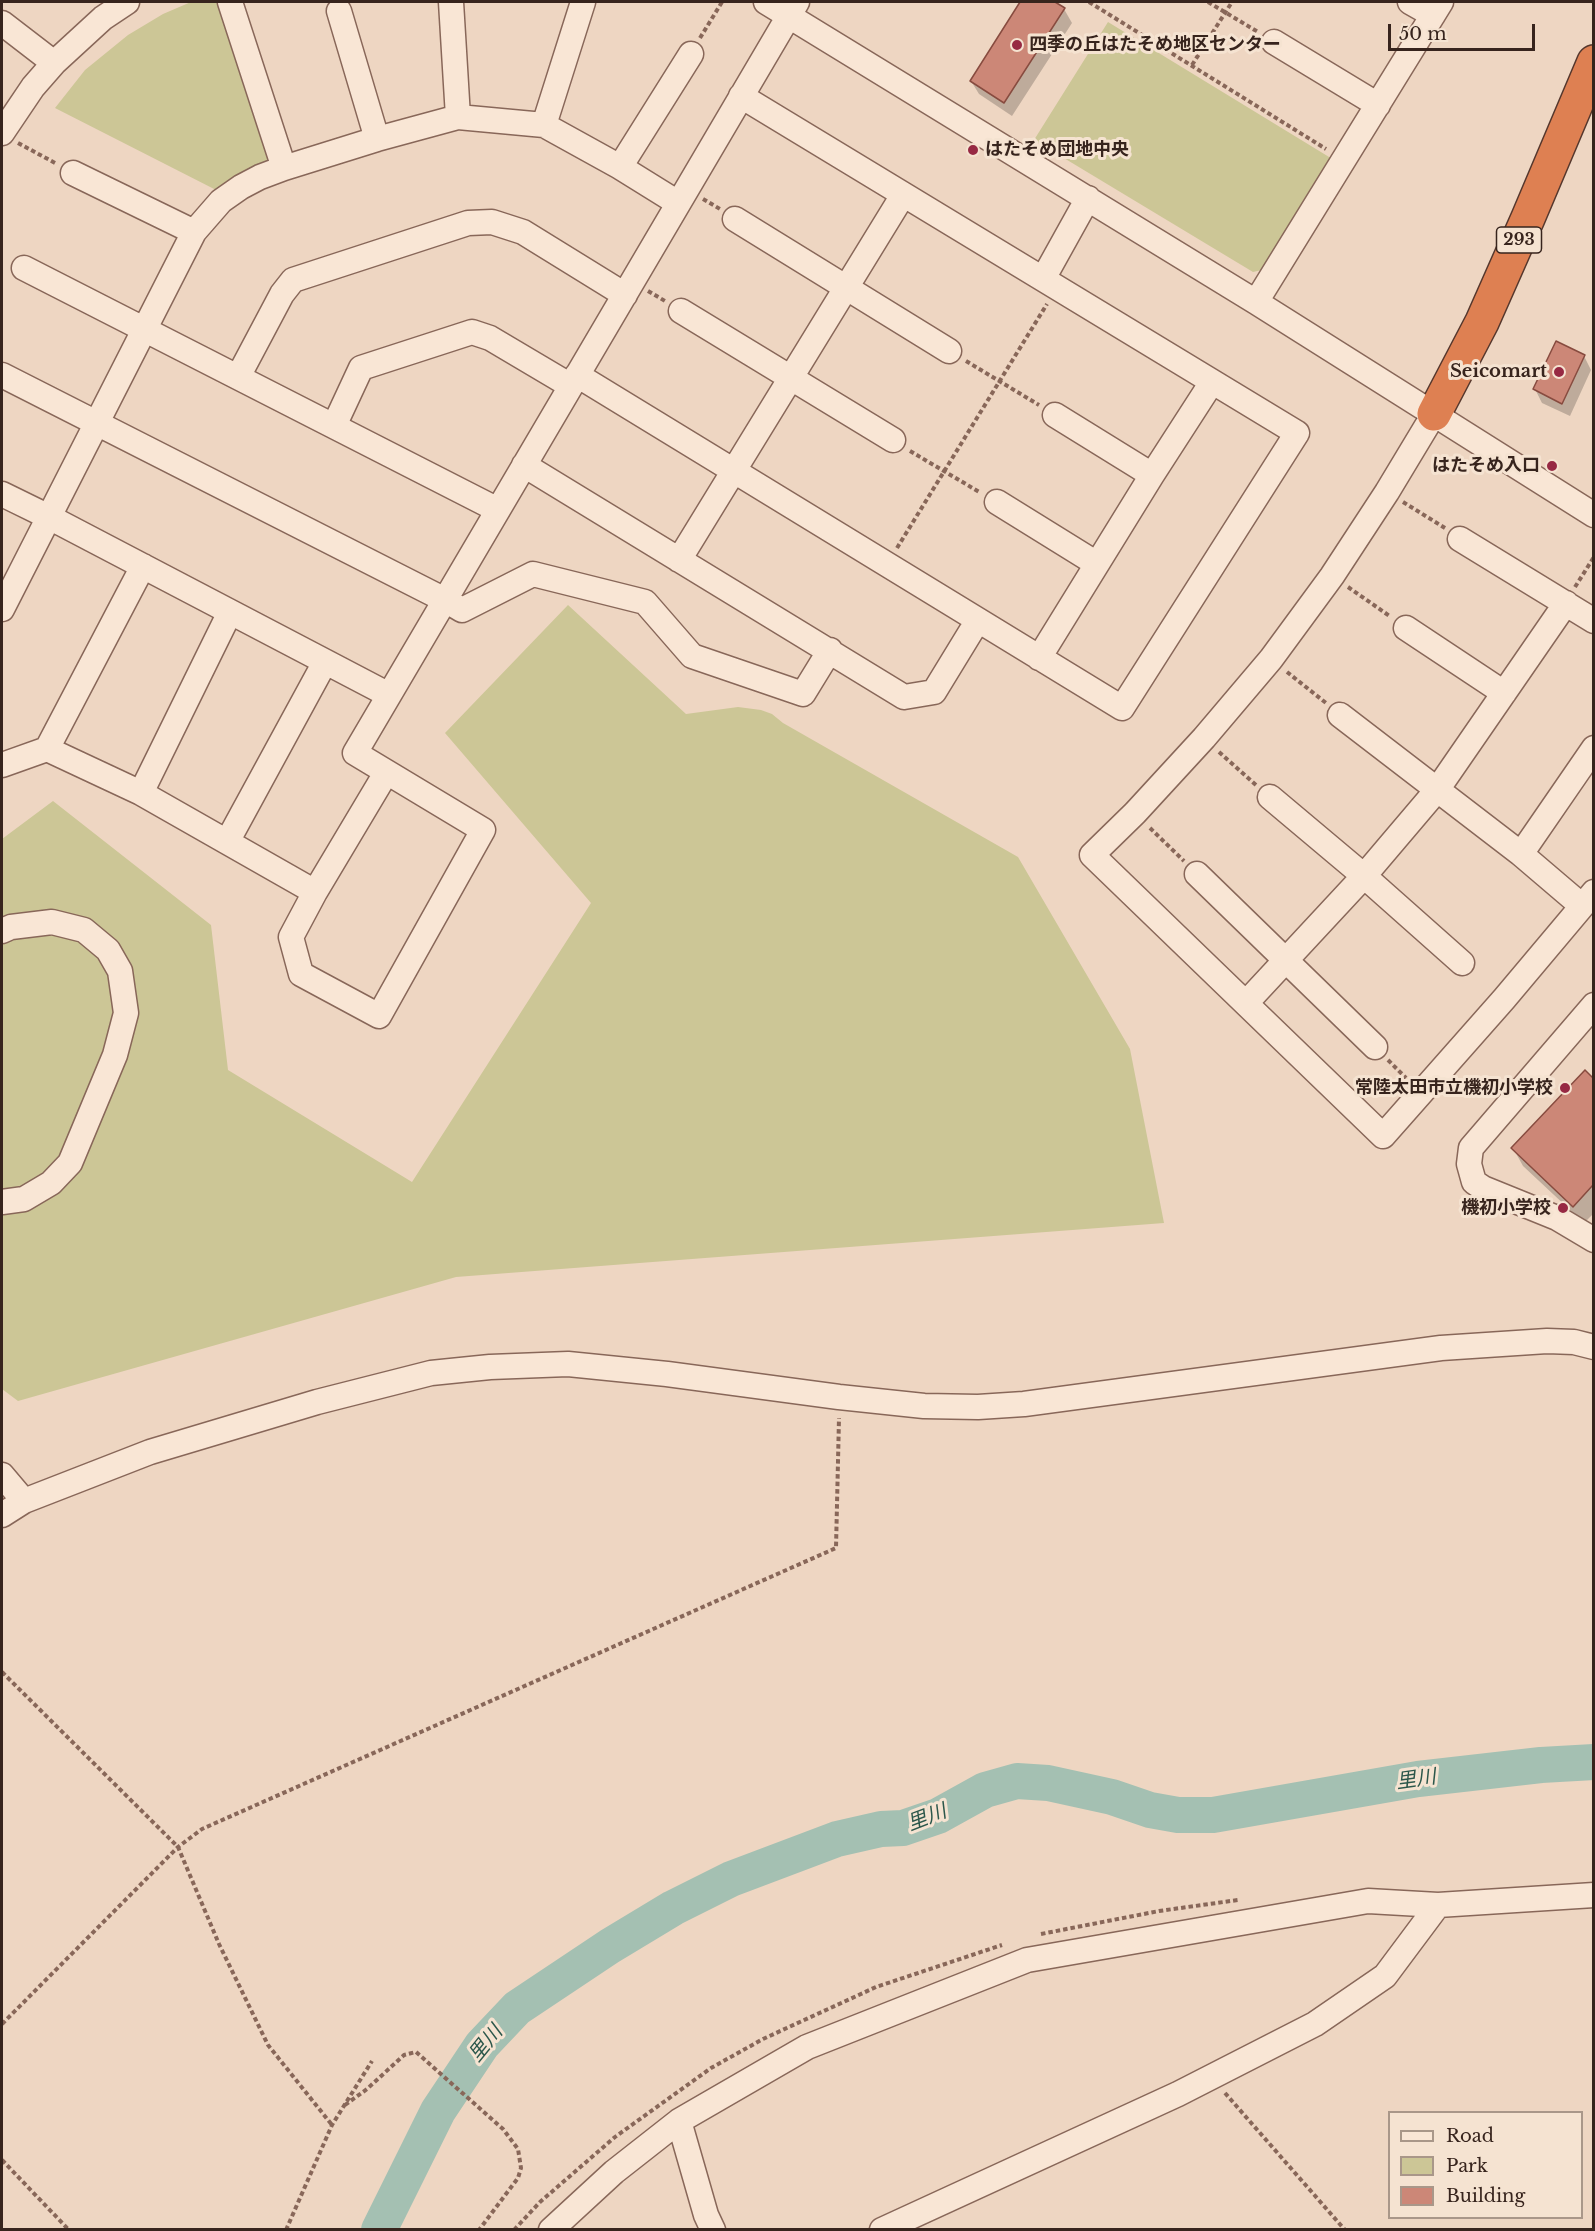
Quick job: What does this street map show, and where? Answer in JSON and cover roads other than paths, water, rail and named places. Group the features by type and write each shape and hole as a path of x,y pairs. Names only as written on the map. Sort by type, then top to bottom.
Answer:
{"highway":[{"name":"293","path":"1434,414 1482,322 1593,62"}],"street":[{"path":"7,137 33,87 54,63 103,18 128,2"},
{"path":"230,2 284,168"},
{"path":"451,2 458,117"},
{"path":"544,125 583,2"},
{"path":"766,2 793,8 1088,198 1593,514"},
{"path":"1256,302 1437,8 1410,2"},
{"path":"386,773 291,937 302,974 379,1016 483,830 355,753 793,8"},
{"path":"339,11 377,139"},
{"path":"2,23 54,63"},
{"path":"1274,42 1378,105"},
{"path":"620,167 691,54"},
{"path":"334,426 362,368 472,332 490,338 574,380 734,470 1122,708 1297,433 741,96"},
{"path":"2,609 194,232 221,201 260,177 377,139 458,117 544,125 620,167 682,196"},
{"path":"73,173 194,232"},
{"path":"679,560 903,195"},
{"path":"1050,284 1088,198"},
{"path":"735,219 949,351"},
{"path":"238,377 282,294 293,280 468,223 492,222 523,232 628,288"},
{"path":"24,268 498,510"},
{"path":"681,311 893,440"},
{"path":"2,375 462,610 532,574 645,602 692,656 803,694 830,650"},
{"path":"1039,658 1212,382"},
{"path":"1340,715 1521,854 1588,899 1422,1094 1383,1136 1092,855 1135,813 1204,738 1271,659 1332,576 1434,414"},
{"path":"1055,415 1152,475"},
{"path":"524,465 904,697 934,692 978,620"},
{"path":"2,494 389,695"},
{"path":"998,502 1096,564"},
{"path":"1460,538 1593,621"},
{"path":"2,765 47,749 143,566"},
{"path":"1246,1003 1364,876 1437,790 1566,603"},
{"path":"141,793 230,612"},
{"path":"1406,628 1504,693"},
{"path":"227,842 325,662"},
{"path":"1521,854 1593,748"},
{"path":"47,749 141,793 315,892"},
{"path":"1270,797 1462,963"},
{"path":"1197,874 1375,1047"},
{"path":"2,931 10,927 52,922 84,930 108,950 120,971 126,1013 115,1055 70,1163 51,1183 24,1199 2,1202"},
{"path":"1593,1005 1471,1149 1469,1164 1474,1182 1483,1188 1557,1218 1593,1240"},
{"path":"2,1515 24,1501 150,1452 317,1402 431,1373 490,1367 568,1364 924,1406 978,1407 1024,1404 1441,1348 1547,1341 1574,1342 1593,1347"},
{"path":"2,1475 24,1501"},
{"path":"551,2229 614,2172 679,2121 807,2047 1028,1960 1368,1900 1438,1905 1593,1895"},
{"path":"882,2229 1211,2077 1315,2024 1385,1976 1438,1905"},
{"path":"679,2121 706,2215 713,2229"}],"waterway":[{"name":"里川","path":"379,2230 438,2111 482,2045 517,2008 610,1946 673,1908 731,1879 837,1839 881,1829 903,1828 938,1816 985,1790 1017,1781 1048,1783 1112,1797 1150,1810 1178,1815 1213,1815 1418,1779 1541,1765 1594,1762"}],"place":[{"name":"四季の丘はたそめ地区センター","path":"1017,45"},
{"name":"はたそめ団地中央","path":"973,150"},
{"name":"Seicomart","path":"1559,372"},
{"name":"はたそめ入口","path":"1552,466"},
{"name":"常陸太田市立機初小学校","path":"1565,1088"},
{"name":"機初小学校","path":"1563,1208"}]}
